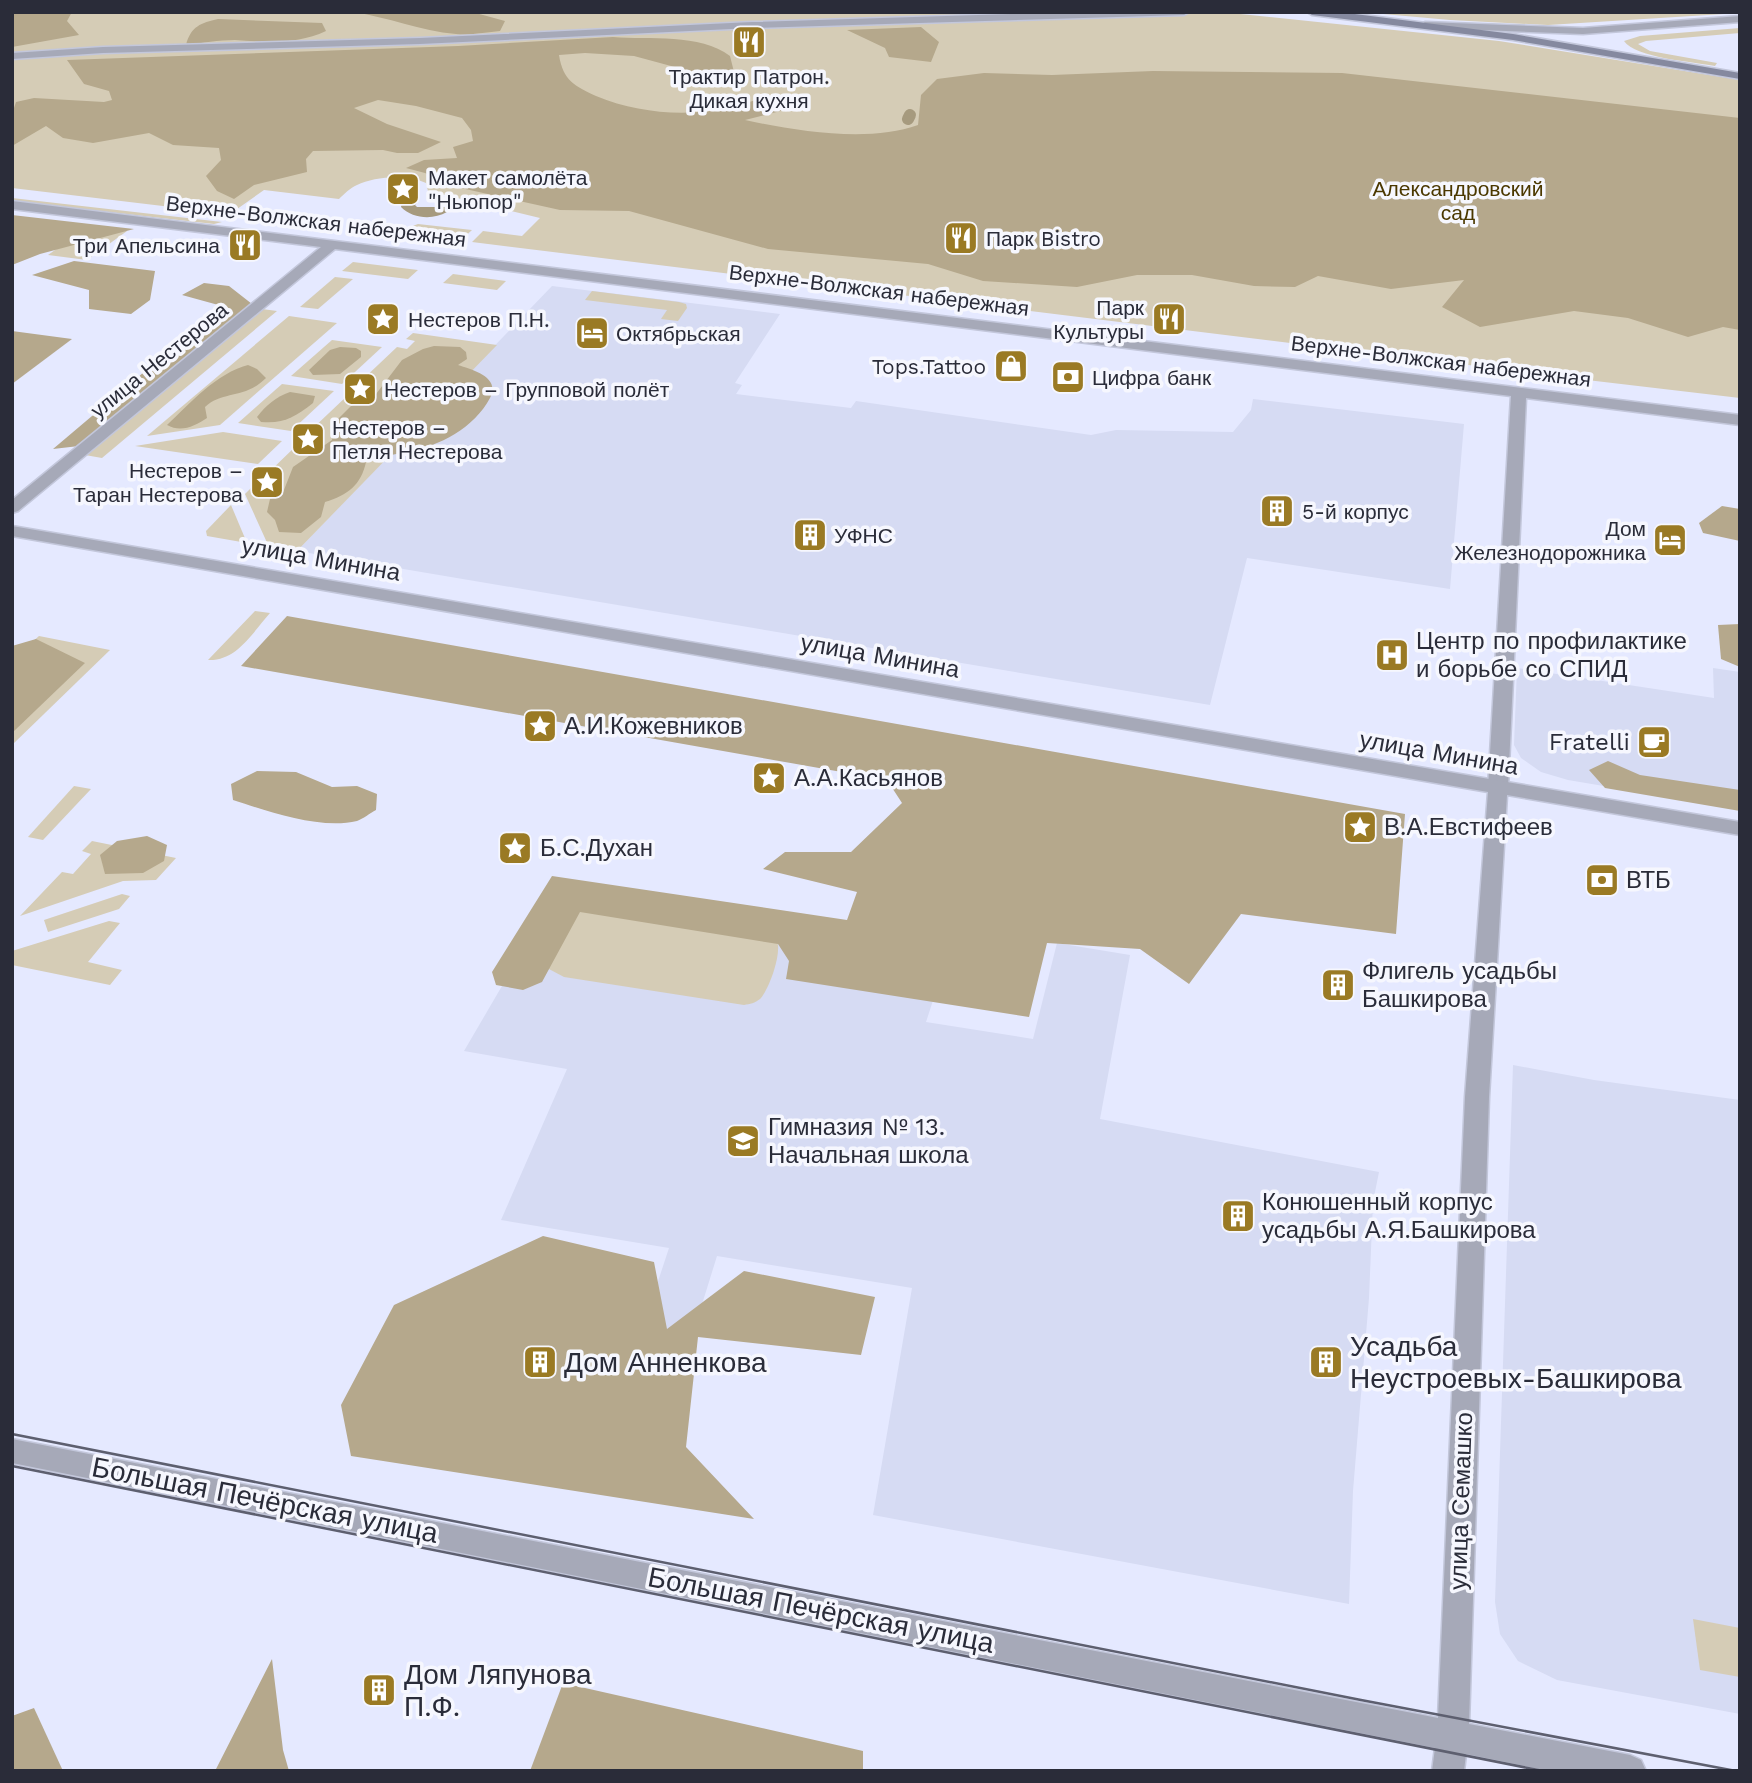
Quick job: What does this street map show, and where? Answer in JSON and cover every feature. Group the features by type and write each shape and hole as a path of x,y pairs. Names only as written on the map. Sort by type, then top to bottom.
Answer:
{"main road":[{"path":"1311,12 1513,37 1740,76"}],"street":[{"path":"12,56 103,50 420,41 718,26 1184,12"},
{"path":"1413,24 1542,30 1623,28 1740,19"},
{"path":"1613,54 1601,48 1598,37 1623,28"},
{"name":"Верхне-Волжская набережная","path":"12,205 1740,420"},
{"name":"улица Нестерова","path":"12,509 333,244"},
{"name":"улица Семашко","path":"1448,1771 1477,1097 1519,392"},
{"name":"улица Минина","path":"12,531 1740,829"},
{"name":"Большая Печёрская улица","path":"12,1451 1630,1771"}],"shaded area":[{"path":"408,200 417,203 417,207 446,207 447,212 429,217 417,216 401,207 402,202"},
{"path":"552,286 780,314 735,383 742,385 736,394 851,408 856,401 1091,435 1116,430 1233,432 1251,410 1253,399 1464,424 1450,589 1247,558 1210,705 297,551"},
{"path":"1517,668 1714,698 1713,668 1740,672 1740,809 1568,780 1541,772 1521,758 1514,745"},
{"path":"557,892 952,942 926,1022 1033,1039 1057,943 1130,955 1100,1119 1379,1172 1373,1202 1369,1298 1353,1491 1349,1604 873,1515 912,1288 717,1256 649,1475 597,1466 669,1248 501,1220 567,1069 464,1051"},
{"path":"1513,1065 1594,1080 1740,1100 1740,1714 1557,1680 1518,1661 1500,1634 1495,1602"}],"green space":[{"name":"Александровский сад","path":"12,12 1221,12 1499,41 1740,80 1740,398 1553,376 1553,368 1510,363 1509,370 472,242 483,231 522,236 540,218 428,191 426,183 410,178 392,177 364,182 339,199 264,190 230,214 12,188"},
{"path":"12,12 72,12 67,21 79,35 12,47"},
{"path":"353,12 472,12 505,21 500,31 461,34 430,30"},
{"path":"1361,12 1740,12 1740,13 1548,25"},
{"path":"218,19 322,23 326,31 292,41 229,40 186,45 197,26"},
{"path":"921,27 939,42 931,62 889,57 885,48 847,30"},
{"path":"1740,28 1740,33 1646,41 1638,44 1650,51 1717,63 1715,66 1640,52 1624,41 1640,36"},
{"name":"Александровский сад","path":"613,37 674,39 704,44 730,56 734,72 697,73 634,56 585,53 559,55 571,82 611,101 656,111 702,112 730,108 759,99 777,98 800,106 745,120 832,133 877,133 918,125 921,95 937,79 984,73 1342,73 1740,118 1740,330 1723,327 1688,337 1628,318 1574,311 1480,327 1442,307 1464,280 1391,289 1318,276 1295,287 1254,286 1192,275 1137,275 1077,287 983,281 928,264 768,249 629,211 560,210 452,186 425,173 406,168 424,160 457,158 453,147 473,141 471,130 462,118 378,100 354,108 387,124 441,142 418,153 383,150 313,151 306,159 307,172 254,185 234,199 217,191 206,176 221,160 219,148 173,145 149,133 93,143 63,138 46,126 12,146 12,114 16,102 34,98 104,102 112,100 109,91 84,84 67,60 458,46"},
{"path":"12,198 222,222 214,224 12,201"},
{"path":"12,215 134,229 40,254 12,265"},
{"path":"418,224 472,230 460,241 394,233"},
{"path":"89,226 127,231 87,260 48,255"},
{"path":"74,261 155,271 150,300 131,314 89,309 89,290 32,275"},
{"path":"353,262 418,270 408,279 342,271"},
{"path":"453,274 506,281 497,290 443,283"},
{"path":"335,277 353,279 318,309 300,307"},
{"path":"204,283 229,286 252,304 79,446 53,449 222,306 182,295"},
{"path":"592,291 679,302 686,304 687,308 678,321 661,319 667,310 585,300"},
{"path":"262,309 277,311 102,458 85,455"},
{"path":"289,316 337,323 220,425 147,436"},
{"path":"12,331 72,339 12,384"},
{"path":"413,333 497,345 297,551 269,547 245,494 253,486 269,488 281,477 267,474 297,445 308,446 321,434 310,431 348,395 360,396 372,385 360,382 397,347 407,349 415,341 406,339"},
{"path":"332,340 382,347 342,384 291,376"},
{"path":"434,346 460,347 466,352 467,359 458,365 478,372 489,380 492,391 483,409 465,427 444,440 366,462 361,477 352,488 325,502 321,517 301,533 279,532 275,520 267,512 270,499 282,495 293,467 332,440 335,422 351,406 373,398 402,360"},
{"path":"340,347 356,348 361,351 361,357 340,374 313,375 309,370 330,350"},
{"path":"248,365 266,378 250,389 212,402 205,407 207,418 198,424 188,428 167,425 215,382"},
{"path":"282,384 334,391 291,431 238,423"},
{"path":"290,392 315,396 313,403 289,418 276,422 261,422 257,417 264,409"},
{"path":"223,432 282,441 258,464 135,446"},
{"path":"231,505 247,543 207,536 206,531"},
{"path":"1722,506 1740,509 1740,541 1703,533 1699,523"},
{"path":"255,611 270,613 236,651 218,659 208,660"},
{"path":"287,616 1405,814 1396,934 1241,914 1189,984 1140,949 1047,943 1029,1017 786,979 789,961 778,944 580,912 542,982 523,990 496,985 492,972 552,876 847,920 857,892 763,869 785,852 851,852 902,803 887,780 241,666"},
{"path":"1740,624 1740,667 1721,659 1718,625"},
{"path":"39,636 110,650 12,745 12,660"},
{"path":"36,639 85,663 12,733 12,646"},
{"path":"1608,761 1640,775 1740,790 1740,811 1605,788 1589,770"},
{"path":"257,771 296,772 332,787 357,786 377,794 376,810 357,821 327,823 294,818 233,800 231,784"},
{"path":"74,786 91,789 43,840 28,837"},
{"path":"147,836 167,845 164,861 143,873 105,874 100,855 117,841"},
{"path":"92,841 176,858 156,880 123,881 20,916 62,872 73,874 91,854 82,851"},
{"path":"122,894 130,896 119,909 48,932 44,920"},
{"path":"577,909 777,941 778,954 774,971 760,999 744,1005 564,977 547,968"},
{"path":"109,921 120,923 88,962 122,970 110,985 12,965 12,951"},
{"path":"543,1236 654,1262 667,1329 744,1271 875,1297 861,1355 698,1337 686,1447 754,1519 351,1456 341,1405 394,1305"},
{"path":"1693,1619 1740,1628 1740,1677 1700,1670"},
{"path":"272,1659 283,1750 289,1771 215,1771"},
{"path":"563,1683 863,1751 863,1771 530,1771"},
{"path":"34,1708 63,1771 12,1771 12,1716"}],"waterway":[{"path":"908,119 910,115"}],"tram line":[{"path":"12,1434 1361,1700 1736,1771"},
{"path":"12,1466 1543,1771"}],"place":[{"name":"Трактир Патрон. Дикая кухня","path":"749,42"},
{"name":"Макет самолёта \"Ньюпор\"","path":"403,189"},
{"name":"Парк Bistro","path":"961,238"},
{"name":"Три Апельсина","path":"245,245"},
{"name":"Нестеров П.Н.","path":"383,319"},
{"name":"Парк Культуры","path":"1169,319"},
{"name":"Октябрьская","path":"592,333"},
{"name":"Tops.Tattoo","path":"1011,366"},
{"name":"Цифра банк","path":"1068,377"},
{"name":"Нестеров – Групповой полёт","path":"360,389"},
{"name":"Нестеров – Петля Нестерова","path":"308,439"},
{"name":"Нестеров – Таран Нестерова","path":"267,482"},
{"name":"5-й корпус","path":"1277,511"},
{"name":"УФНС","path":"810,535"},
{"name":"Дом Железнодорожника","path":"1670,540"},
{"name":"Центр по профилактике и борьбе со СПИД","path":"1392,655"},
{"name":"А.И.Кожевников","path":"540,726"},
{"name":"Fratelli","path":"1654,742"},
{"name":"А.А.Касьянов","path":"769,778"},
{"name":"В.А.Евстифеев","path":"1360,827"},
{"name":"Б.С.Духан","path":"515,848"},
{"name":"ВТБ","path":"1602,880"},
{"name":"Флигель усадьбы Башкирова","path":"1338,985"},
{"name":"Гимназия № 13. Начальная школа","path":"743,1141"},
{"name":"Конюшенный корпус усадьбы А.Я.Башкирова","path":"1238,1216"},
{"name":"Дом Анненкова","path":"540,1362"},
{"name":"Усадьба Неустроевых-Башкирова","path":"1326,1362"},
{"name":"Дом Ляпунова П.Ф.","path":"379,1690"}]}
